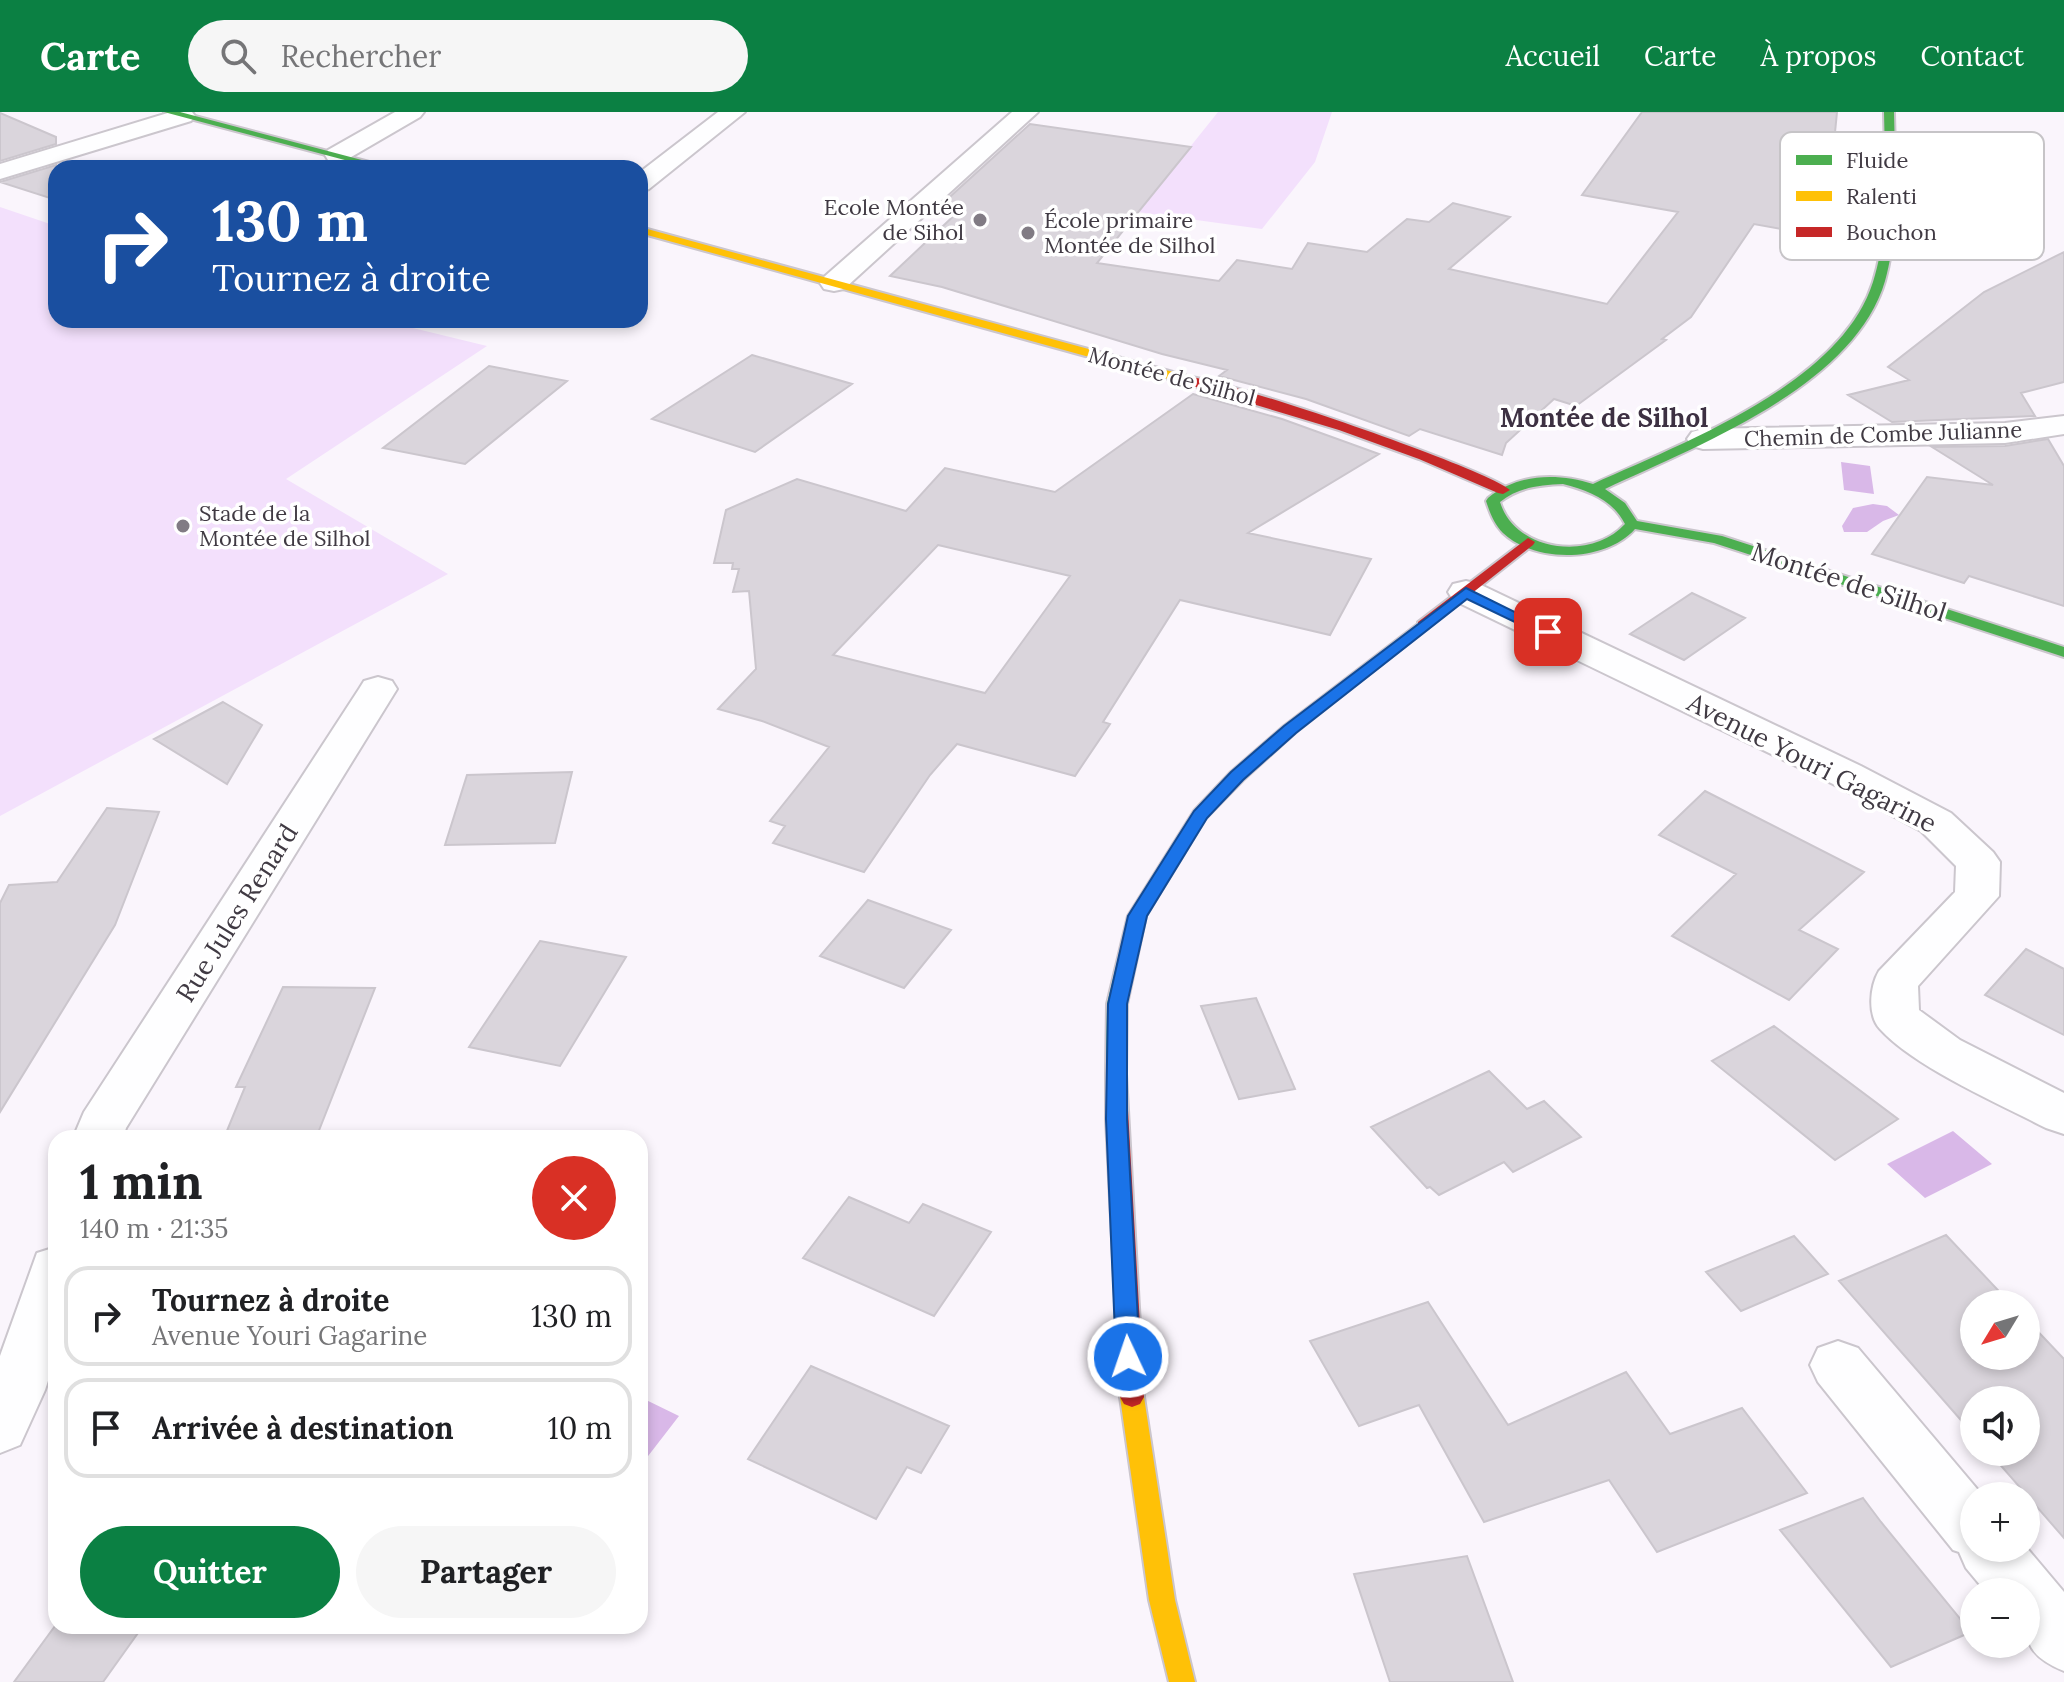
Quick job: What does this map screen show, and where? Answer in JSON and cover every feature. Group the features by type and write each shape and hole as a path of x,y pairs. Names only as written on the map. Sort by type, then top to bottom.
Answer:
{"street":[{"path":"337,155 412,112"},
{"path":"648,178 733,112"},
{"path":"834,283 1026,112"},
{"path":"1889,112 1889,132"},
{"path":"0,172 176,114 356,160"},
{"name":"Montée de Silhol","path":"648,232 1294,409 1442,462 1503,490"},
{"path":"1596,488 1703,439 1757,407 1822,361 1850,335 1870,306 1883,260"},
{"name":"Chemin de Combe Julianne","path":"1703,439 2005,433 2064,425"},
{"path":"1563,480 1596,488 1628,511 1632,524 1624,537 1607,546 1583,550 1528,542 1506,530 1494,515 1493,501 1503,490 1529,481 1563,480"},
{"name":"Montée de Silhol","path":"1632,524 1717,539 2064,652"},
{"path":"1182,1682 1162,1600 1130,1387 1116,1119 1117,1004 1137,916 1200,815 1237,776 1290,729 1528,542"},
{"name":"Avenue Youri Gagarine","path":"1466,592 1847,775 1936,822 1978,862 1977,896 1895,982 1896,1017 1943,1052 2064,1115"},
{"name":"Rue Jules Renard","path":"100,1130 378,689"},
{"path":"6,1401 48,1290"},
{"path":"1838,1365 1960,1513"},
{"path":"2000,1562 2013,1578"},
{"path":"2040,1611 2064,1640"}],"shaded area":[{"path":"1218,112 1332,112 1315,162 1262,229 1138,212"},
{"name":"Stade de la Montée de Silhol","path":"0,207 48,223 48,328 413,328 487,346 286,479 448,574 0,816"},
{"path":"1841,462 1870,466 1874,494 1844,490"},
{"path":"1873,504 1887,506 1899,515 1867,532 1844,532 1842,526 1853,508"},
{"path":"1953,1131 1992,1164 1925,1198 1887,1164"},
{"path":"648,1401 679,1416 648,1456"}],"building":[{"path":"1642,112 1837,112 1835,132 1780,132 1780,229 1754,224 1691,317 1662,339 1666,340 1576,406 1554,399 1506,443 1502,455 1420,429 1409,436 1306,399 1219,376 1227,370 1162,354 942,287 890,276 961,209 941,205 1030,124 1191,147 1097,263 1219,281 1237,260 1292,269 1308,243 1367,252 1407,219 1429,222 1453,203 1510,217 1449,269 1607,304 1678,212 1582,195"},
{"path":"0,113 56,137 56,144 0,161"},
{"path":"48,167 48,197 0,182"},
{"path":"2064,252 2064,382 2021,393 2035,416 1892,422 1848,395 1909,380 1888,367 1984,292"},
{"path":"752,355 852,384 755,452 652,419"},
{"path":"489,366 567,381 465,464 383,448"},
{"path":"1193,394 1282,419 1379,454 1248,533 1371,559 1330,635 1180,600 1103,722 1110,724 1075,776 957,744 930,775 864,872 773,843 785,826 770,821 829,747 762,721 718,709 756,669 749,591 733,592 739,569 732,569 733,563 714,563 726,510 797,479 906,511 945,468 1055,492","holes":["938,545 1070,576 985,693 833,655"]},
{"path":"2048,439 2064,466 2064,606 1969,576 1964,583 1872,554 1927,477 1993,485 1932,447 2005,446"},
{"path":"1692,593 1745,618 1684,660 1630,634"},
{"path":"223,702 262,725 227,784 154,739"},
{"path":"572,772 555,843 445,845 467,775"},
{"path":"1705,791 1864,872 1799,930 1838,949 1789,1000 1672,936 1736,874 1659,835"},
{"path":"107,808 159,812 115,925 0,1112 0,903 9,885 57,882"},
{"path":"868,900 951,930 904,988 820,956"},
{"path":"540,941 626,957 560,1066 469,1047"},
{"path":"2026,949 2064,969 2064,1035 1985,995"},
{"path":"283,987 375,988 319,1130 227,1130 245,1087 236,1087"},
{"path":"1256,998 1295,1089 1239,1099 1201,1006"},
{"path":"1774,1026 1898,1119 1835,1160 1712,1061"},
{"path":"1489,1071 1527,1109 1544,1101 1581,1137 1513,1172 1504,1162 1439,1195 1427,1188 1371,1127"},
{"path":"849,1197 909,1223 923,1204 991,1232 934,1316 803,1258"},
{"path":"1946,1235 1998,1290 1960,1290 1960,1370 2040,1370 2040,1334 2064,1359 2064,1538 2040,1510 2040,1482 2015,1482 2001,1466 2040,1466 2040,1386 1960,1386 1960,1419 1839,1281"},
{"path":"1794,1236 1828,1274 1741,1311 1706,1272"},
{"path":"1428,1302 1508,1425 1626,1372 1670,1434 1742,1408 1807,1493 1657,1552 1609,1480 1484,1522 1419,1405 1359,1426 1310,1341"},
{"path":"811,1366 949,1426 921,1473 907,1467 876,1519 748,1459"},
{"path":"1863,1498 1960,1619 1960,1637 1891,1667 1780,1530"},
{"path":"1467,1556 1513,1682 1390,1682 1354,1574"},
{"path":"49,1634 137,1634 103,1682 14,1682"}],"traffic: fast":[{"path":"169,112 356,160"},
{"path":"1889,112 1889,132"},
{"path":"1596,488 1748,413 1822,363 1850,335 1870,305 1884,260"},
{"path":"1563,480 1604,493 1620,505 1632,524 1621,536 1606,544 1573,550 1538,546 1522,540 1499,519 1493,501 1509,490 1526,484 1563,480"},
{"path":"1632,524 1717,539 2064,652"},
{"path":"1116,1074 1117,1004 1137,916 1200,815 1237,776 1290,729 1423,625"}],"traffic: slow":[{"path":"648,232 1180,378"},
{"path":"1132,1397 1162,1600 1182,1682"}],"traffic: jam":[{"path":"1180,378 1344,427 1424,456 1503,490"},
{"path":"1423,625 1528,542"},
{"path":"1116,1074 1132,1397"}],"place":[{"name":"Ecole Montée de Sihol","path":"980,220"},
{"name":"École primaire Montée de Silhol","path":"1028,233"},
{"name":"Stade de la Montée de Silhol","path":"183,526"}],"district":[{"name":"Montée de Silhol","path":"1604,418"}],"route":[{"path":"1128,1357 1116,1119 1117,1004 1137,916 1200,815 1237,776 1290,729 1466,592 1548,632"}]}
